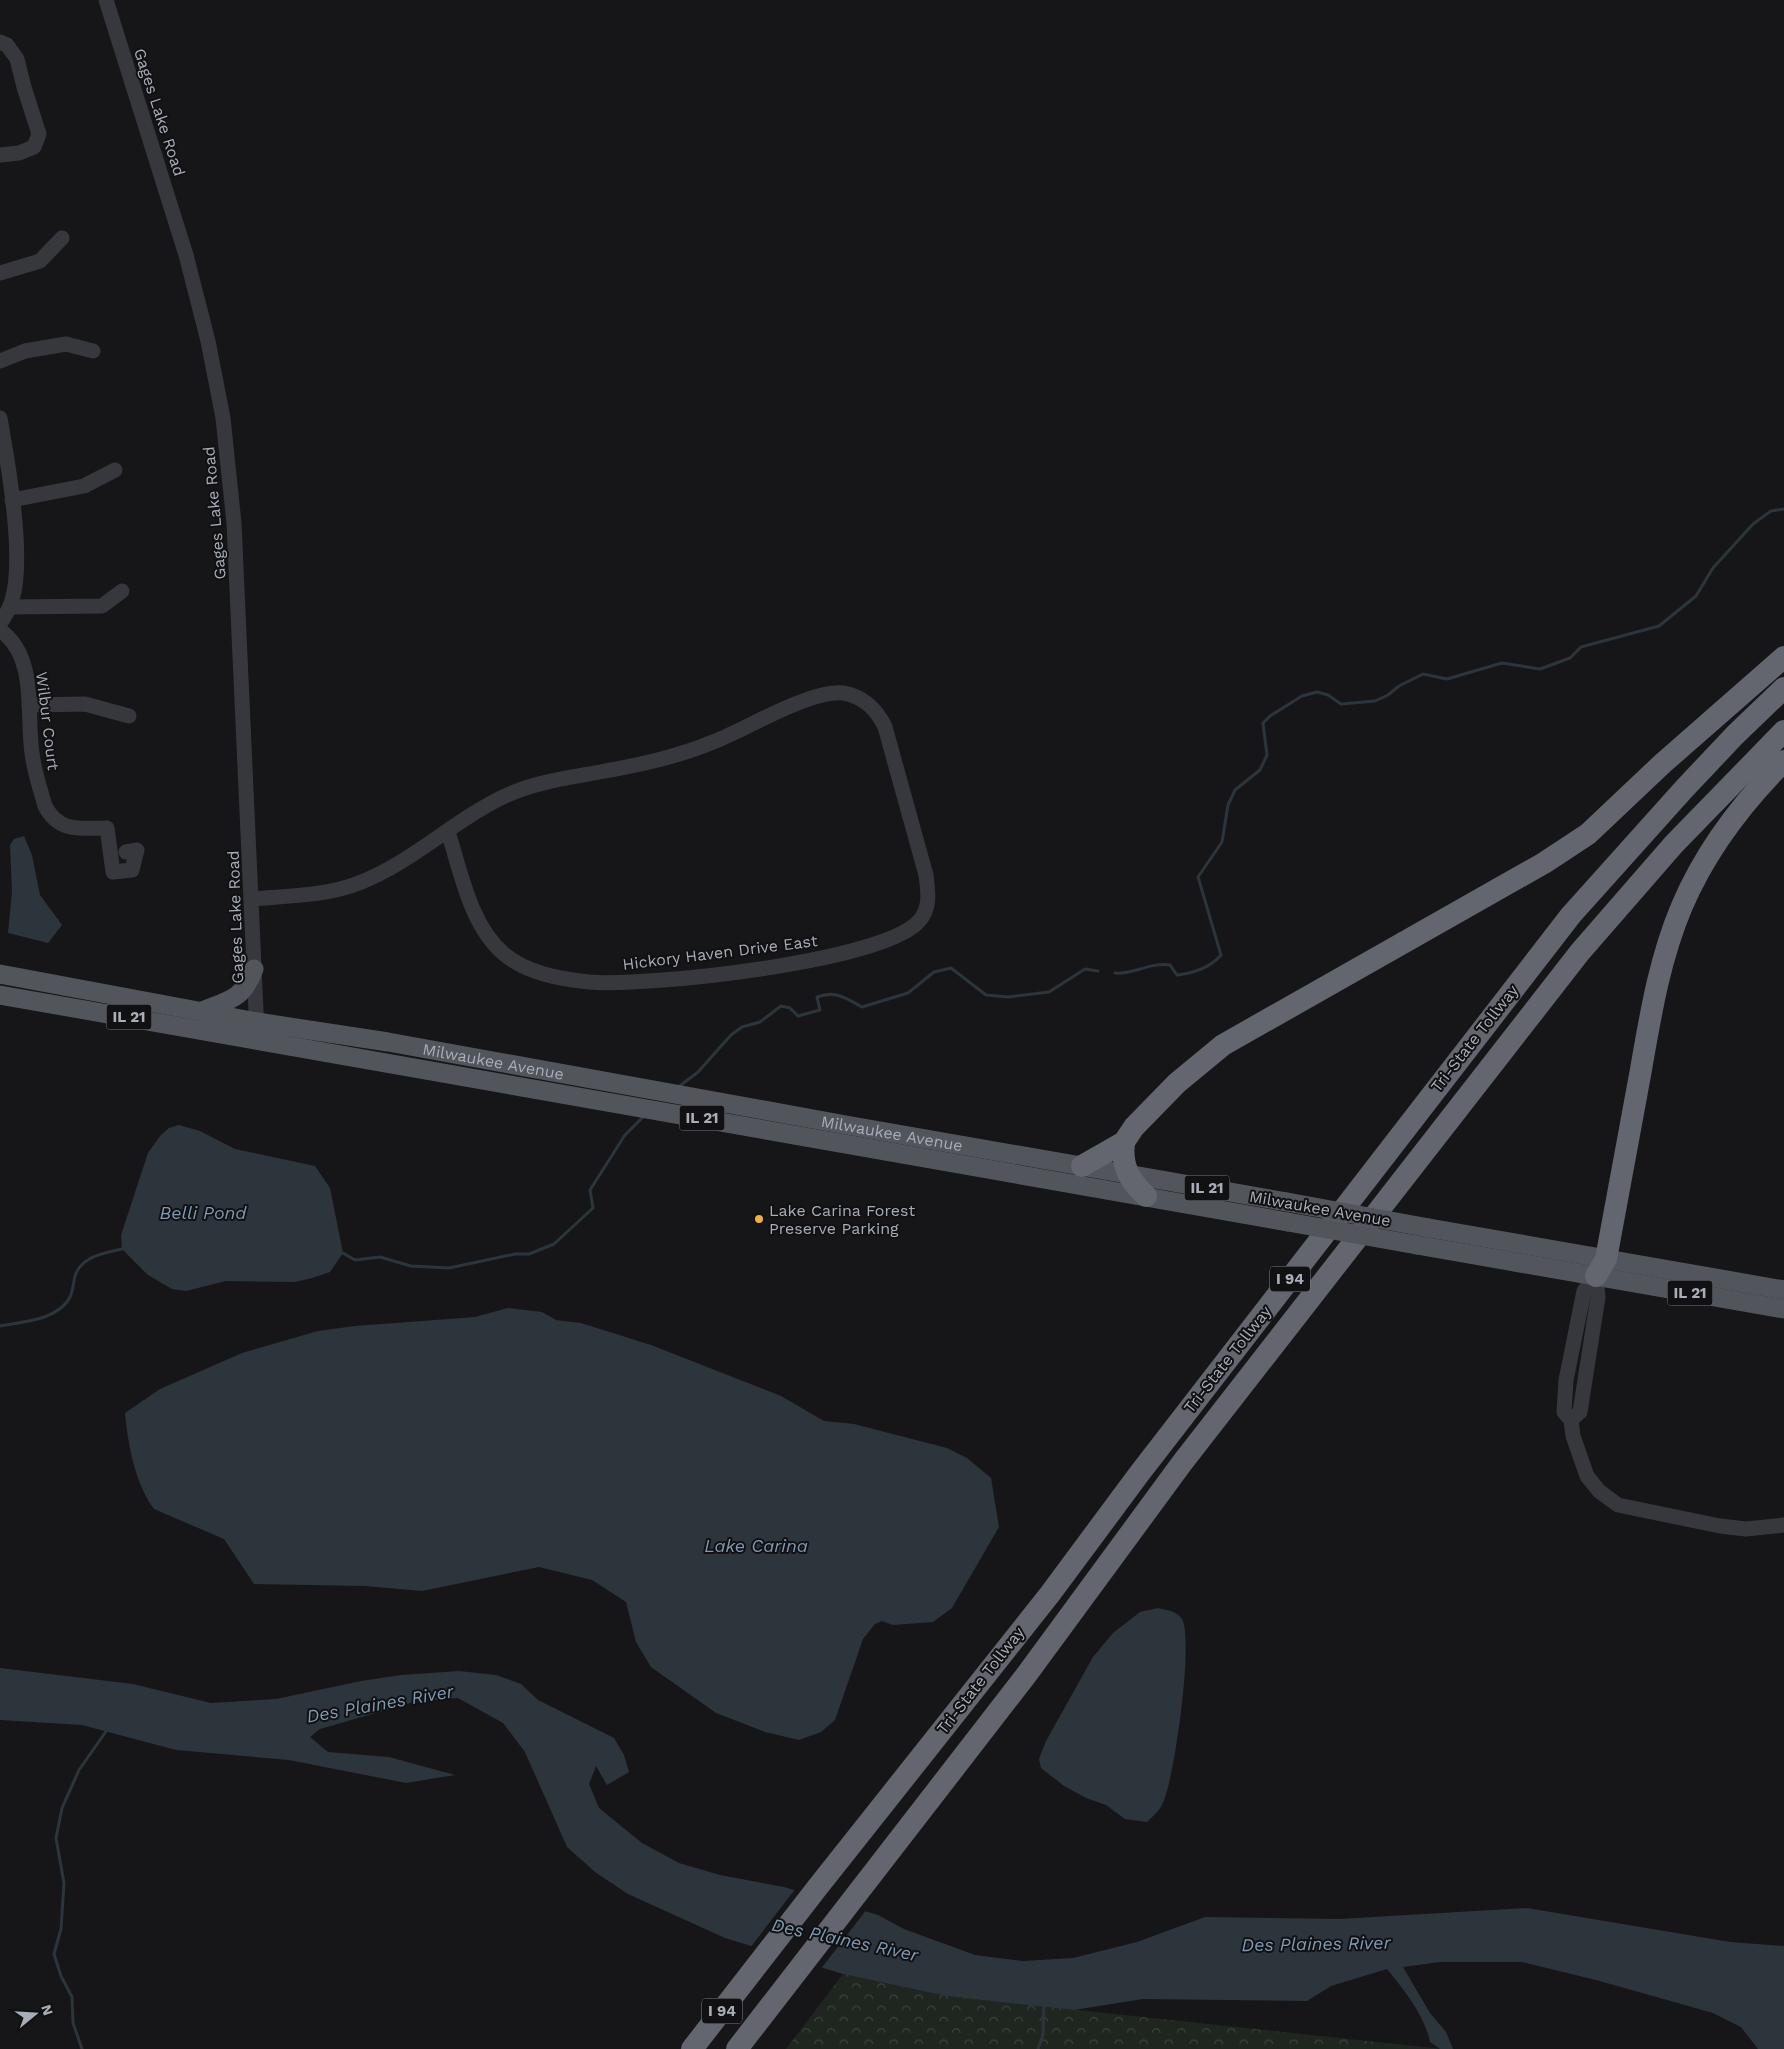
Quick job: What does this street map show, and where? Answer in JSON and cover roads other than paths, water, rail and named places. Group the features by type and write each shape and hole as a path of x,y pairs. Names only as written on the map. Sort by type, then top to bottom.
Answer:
{"highway":[{"path":"1082,1166 1124,1142 1134,1127 1177,1083 1223,1045 1527,873 1588,834 1662,764 1784,657"},
{"name":"Tri-State Tollway","path":"692,2049 1050,1594 1138,1474 1571,915 1684,789 1735,735 1784,688"},
{"name":"Tri-State Tollway","path":"737,2049 1027,1674 1182,1463 1580,952 1674,844 1784,732"},
{"path":"1601,1268 1654,995 1682,905 1701,868 1725,831 1757,788 1784,761"},
{"path":"1124,1142 1126,1174 1146,1196"}],"main road":[{"path":"202,1012 236,998 249,981 254,969"},
{"name":"Milwaukee Avenue","path":"0,974 202,1012 257,1031 388,1042 1429,1228 1784,1309"},
{"name":"Milwaukee Avenue","path":"0,995 257,1031 1417,1245 1784,1290"}],"street":[{"name":"Gages Lake Road","path":"106,0 186,255 208,341 223,418 234,523 257,1031"},
{"path":"0,42 7,45 17,59 39,134 34,147 19,153 0,155"},
{"path":"0,273 40,261 62,238"},
{"path":"0,361 25,351 66,344 92,351"},
{"path":"0,418 12,500 17,570 10,607 0,624"},
{"path":"12,500 84,486 115,470"},
{"path":"10,607 102,606 122,591"},
{"name":"Wilbur Court","path":"0,630 12,641 22,658 29,705 34,767 49,814 60,824 74,828 107,828 113,872 132,870 137,850 126,852"},
{"name":"Hickory Haven Drive East","path":"251,899 311,894 360,883 414,854 484,807 514,793 554,780 666,758 713,743 818,696 844,694 858,698 880,716 885,727 926,875 928,896 926,910 919,921 909,930 890,939 830,957 790,965 616,982 589,982 559,978 528,968 503,953 485,931 469,896 448,832"},
{"path":"29,705 85,704 129,716"},
{"path":"1601,1268 1580,1412 1571,1420 1574,1436 1587,1476 1599,1491 1618,1505 1720,1526 1746,1529 1784,1525"}],"water":[{"path":"24,836 32,855 40,895 62,925 48,943 8,933 12,892 10,845 14,839"},
{"name":"Belli Pond","path":"179,1125 200,1131 235,1149 315,1166 330,1188 343,1253 330,1272 295,1282 226,1281 186,1291 172,1289 148,1275 122,1249 121,1235 148,1153 160,1136 169,1128"},
{"name":"Lake Carina","path":"508,1308 542,1312 556,1320 581,1323 651,1345 781,1396 824,1421 854,1424 947,1448 967,1458 991,1478 999,1527 952,1608 933,1622 893,1625 882,1621 875,1624 863,1639 835,1720 821,1732 799,1740 765,1732 716,1713 651,1667 636,1642 626,1602 592,1580 539,1567 422,1591 365,1586 254,1584 224,1539 154,1509 147,1499 137,1476 128,1438 125,1413 160,1389 242,1353 318,1331 355,1326 475,1317"},
{"path":"1158,1608 1168,1610 1182,1619 1185,1632 1186,1654 1177,1742 1167,1792 1162,1805 1147,1822 1125,1819 1106,1805 1086,1798 1064,1786 1041,1768 1039,1759 1046,1741 1093,1657 1113,1633 1140,1612"},
{"name":"Des Plaines River","path":"0,1668 133,1684 211,1703 276,1699 361,1681 401,1675 459,1671 496,1675 521,1684 538,1700 614,1738 624,1755 629,1772 607,1785 596,1766 589,1784 599,1808 642,1843 679,1863 720,1875 784,1887 878,1915 904,1929 975,1955 1023,1961 1073,1958 1137,1942 1205,1917 1339,1919 1527,1908 1730,1942 1784,1946 1784,2049 1758,2049 1741,2027 1713,2013 1596,1980 1522,1962 1440,1962 1403,1967 1430,2013 1446,2032 1453,2049 1440,2049 1430,2042 1419,2013 1387,1969 1331,1986 1307,2001 1143,1999 1074,2010 946,1996 843,1974 725,1938 628,1894 595,1872 567,1847 525,1752 503,1723 458,1698 414,1702 320,1729 310,1737 328,1752 389,1757 455,1775 406,1783 289,1760 176,1750 82,1725 0,1720"}],"waterway":[{"path":"1115,973 1128,972 1156,965 1170,965 1177,975 1183,974 1207,967 1221,955 1198,877 1222,842 1228,805 1235,790 1260,770 1267,755 1263,723 1270,716 1302,696 1317,692 1328,695 1341,704 1375,701 1423,674 1447,679 1502,663 1540,669 1570,658 1581,647 1659,626 1696,596 1713,568 1753,524 1771,511 1784,509"},
{"path":"677,1088 698,1072 731,1035 742,1027 760,1022 781,1006 790,1008 798,1016 820,1010 817,997 829,994 840,996 862,1007 908,993 934,972 951,968 986,995 1008,997 1049,992 1085,969 1098,971"},
{"path":"343,1253 355,1260 380,1257 411,1266 449,1268 515,1254 529,1254 554,1244 593,1208 590,1190 625,1135 643,1117"},
{"path":"0,1326 32,1320 56,1312 72,1293 75,1276 82,1264 94,1256 122,1249"},
{"path":"82,2049 73,2023 72,1997 61,1976 54,1954 61,1929 64,1883 56,1838 62,1808 79,1770 107,1730"},
{"path":"1038,2049 1043,2035 1044,2003"}],"place":[{"name":"Lake Carina Forest Preserve Parking","path":"759,1219"}]}
